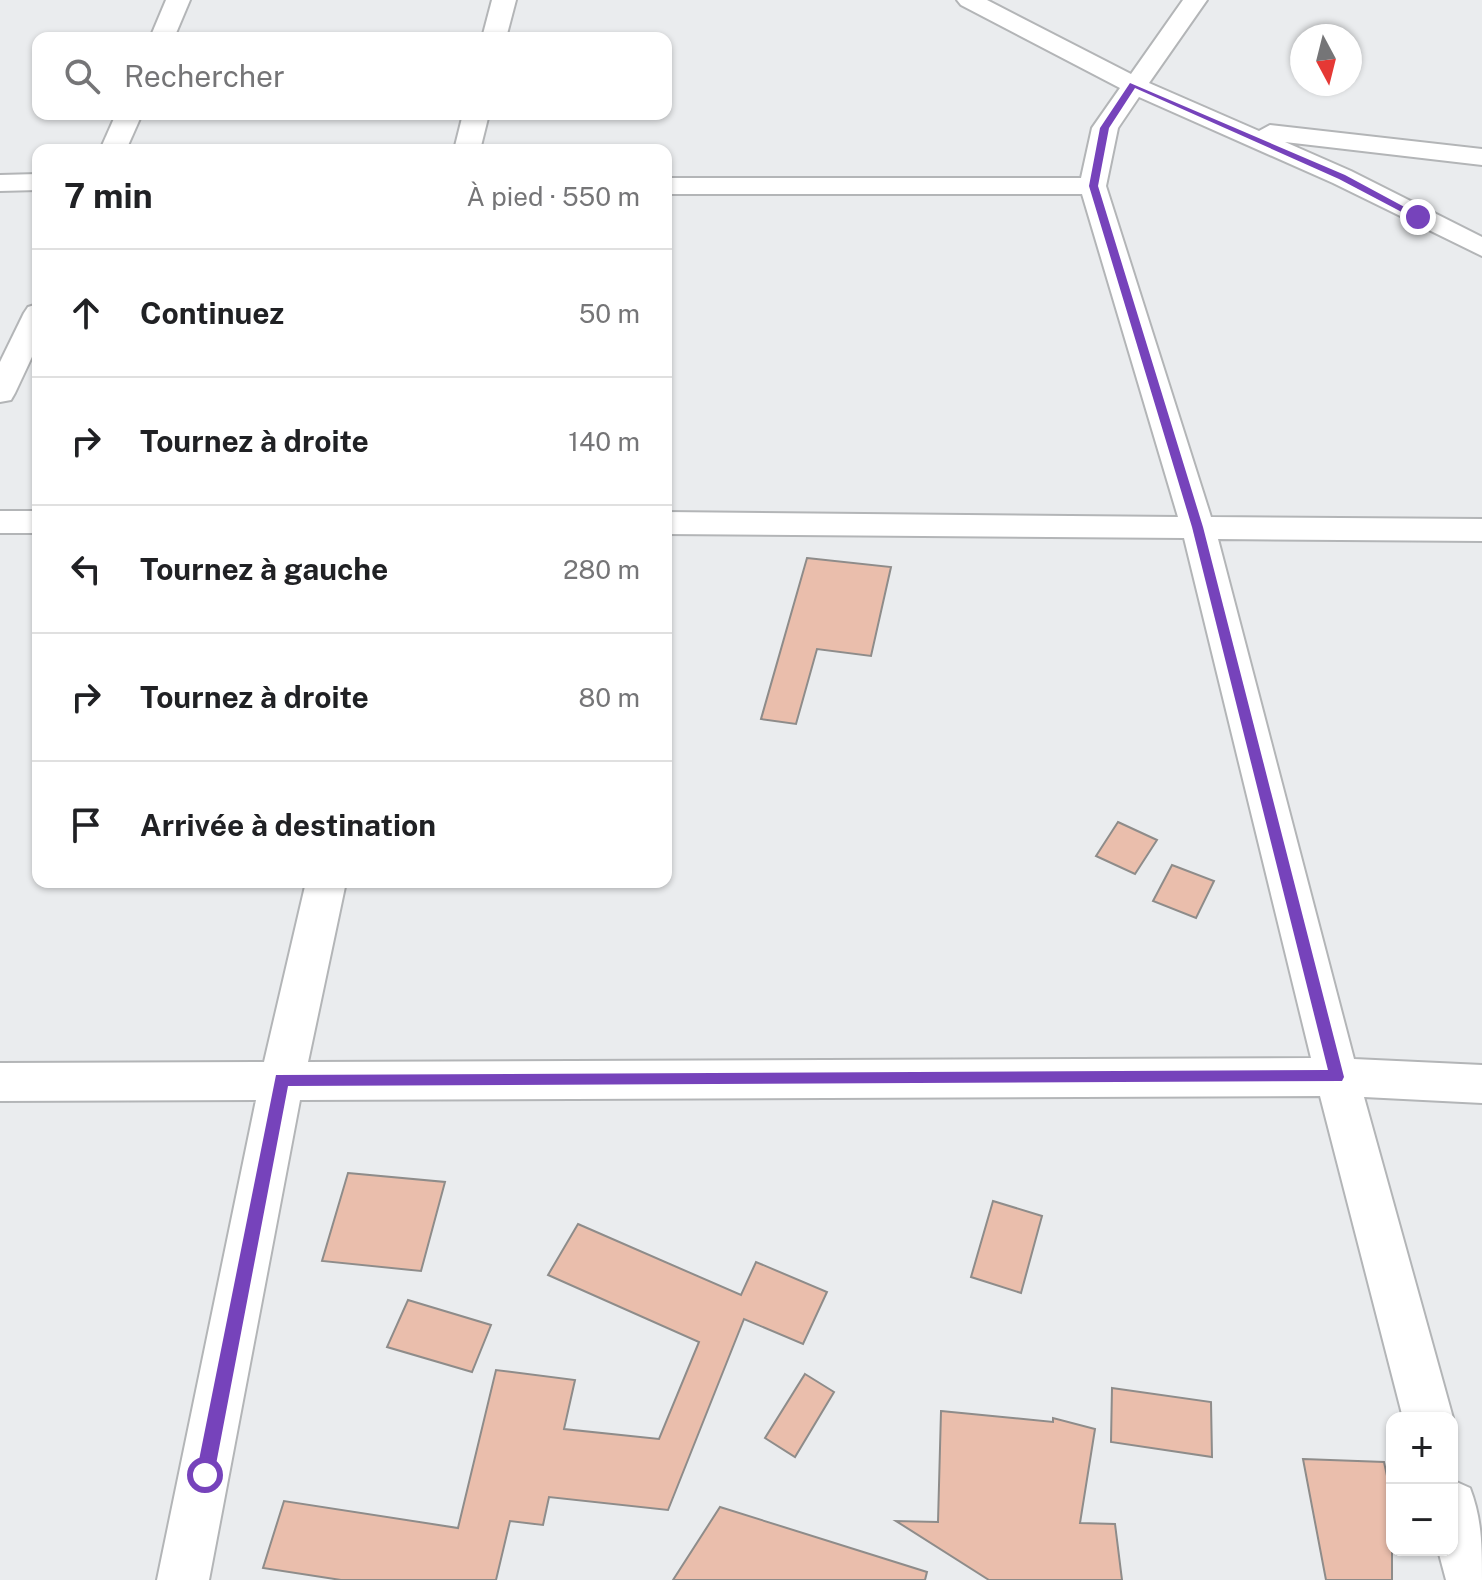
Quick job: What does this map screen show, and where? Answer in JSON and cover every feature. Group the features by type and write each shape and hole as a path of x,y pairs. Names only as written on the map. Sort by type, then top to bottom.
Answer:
{"street":[{"path":"165,32 178,0"},
{"path":"496,32 504,0"},
{"path":"969,0 1133,85 1342,177 1482,248"},
{"path":"1195,0 1105,128 1093,186 1198,527 1337,1077 1426,1412"},
{"path":"116,144 126,120"},
{"path":"468,144 474,120"},
{"path":"1231,128 1482,157"},
{"path":"0,183 32,182"},
{"path":"672,186 1093,186"},
{"path":"0,393 32,326"},
{"path":"0,522 32,522"},
{"path":"672,523 1482,530"},
{"path":"183,1580 282,1080 325,888"},
{"path":"0,1082 1337,1077 1482,1084"},
{"path":"1458,1528 1472,1580"}],"building":[{"path":"807,558 891,567 871,656 817,649 796,724 761,719"},
{"path":"1118,822 1157,840 1135,874 1096,856"},
{"path":"1172,865 1214,881 1196,918 1153,901"},
{"path":"348,1173 445,1182 421,1271 322,1261"},
{"path":"993,1201 1042,1216 1021,1293 971,1277"},
{"path":"578,1224 741,1295 756,1262 827,1292 803,1344 744,1319 668,1510 549,1497 543,1525 510,1521 496,1580 341,1580 263,1568 284,1501 458,1528 496,1370 575,1380 564,1429 659,1439 699,1342 548,1275"},
{"path":"408,1300 491,1325 472,1372 387,1347"},
{"path":"805,1374 834,1392 795,1457 765,1438"},
{"path":"1112,1388 1211,1402 1212,1457 1111,1442"},
{"path":"941,1411 1053,1422 1053,1418 1095,1429 1080,1523 1115,1524 1122,1580 989,1580 896,1521 938,1522"},
{"path":"1303,1459 1384,1462 1386,1556 1392,1556 1392,1580 1326,1580"},
{"path":"720,1507 927,1572 925,1580 673,1580"}],"route":[{"path":"205,1475 282,1080 1337,1077 1198,527 1093,186 1105,128 1133,85 1342,177 1418,217"}]}
